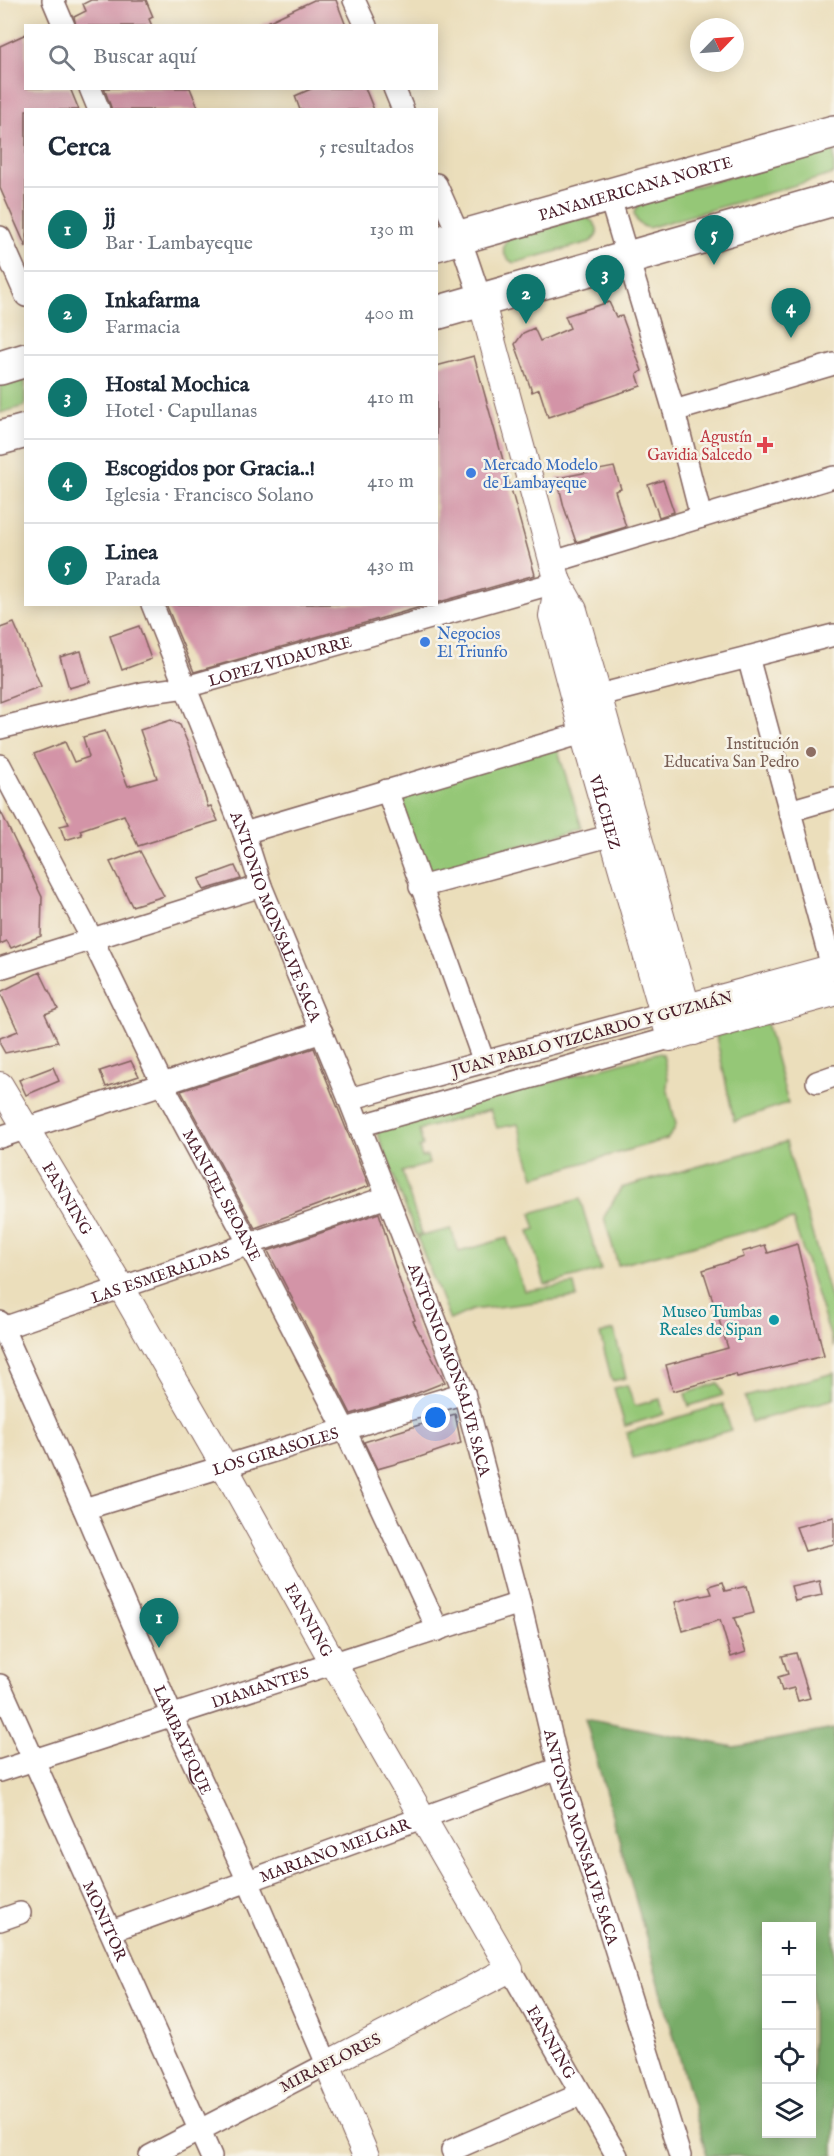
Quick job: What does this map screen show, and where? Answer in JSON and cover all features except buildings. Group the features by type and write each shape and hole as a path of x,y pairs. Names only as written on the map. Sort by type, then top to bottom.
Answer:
{"highway":[{"name":"PANAMERICANA NORTE","path":"448,241 834,132"},
{"path":"438,312 834,200"},
{"path":"0,368 24,361"},
{"path":"0,438 24,432"}],"street":[{"path":"53,0 63,24"},
{"path":"354,0 365,24"},
{"path":"91,90 98,108"},
{"path":"395,90 402,108"},
{"path":"438,194 448,241 481,300"},
{"path":"609,195 674,411 701,517"},
{"path":"0,237 24,291"},
{"name":"VÍLCHEZ","path":"481,300 556,572 574,610 598,695 682,1035"},
{"path":"674,411 834,364"},
{"name":"LOPEZ VIDAURRE","path":"0,728 143,693 186,687 556,572 701,517 834,477"},
{"name":"VÍLCHEZ","path":"556,572 552,616 583,733 613,836 675,1010"},
{"name":"ANTONIO MONSALVE SACA","path":"153,606 244,833 261,886 360,1126 464,1393 520,1603 560,1768 680,2156"},
{"path":"598,695 834,635"},
{"path":"748,657 833,967"},
{"path":"244,833 583,733"},
{"name":"MANUEL SEOANE","path":"0,765 92,939 162,1083 249,1244 345,1430 438,1630"},
{"path":"387,790 484,1062"},
{"path":"789,811 834,798"},
{"path":"420,887 613,836"},
{"path":"0,968 261,886"},
{"name":"JUAN PABLO VIZCARDO Y GUZMÁN","path":"349,1099 833,967"},
{"name":"JUAN PABLO VIZCARDO Y GUZMÁN","path":"360,1126 834,993"},
{"path":"0,1137 322,1032"},
{"name":"FANNING","path":"0,1085 121,1287 334,1664 617,2156"},
{"name":"LAS ESMERALDAS","path":"1,1325 387,1197"},
{"name":"LAMBAYEQUE","path":"1,1325 84,1509 172,1716 248,1881 366,2156"},
{"name":"LOS GIRASOLES","path":"84,1509 464,1393"},
{"name":"DIAMANTES","path":"0,1771 520,1603"},
{"name":"MONITOR","path":"0,1685 211,2156"},
{"name":"MARIANO MELGAR","path":"111,1931 560,1768"},
{"name":"MIRAFLORES","path":"150,2156 510,1969"},
{"path":"452,2150 581,2094"}],"green space":[{"path":"834,146 834,174 648,228 637,221 634,212 639,203"},
{"path":"583,216 592,221 597,228 597,235 590,242 514,263 504,253 507,239"},
{"path":"24,376 24,406 0,413 0,384"},
{"path":"556,744 582,828 424,874 394,790"},
{"path":"766,1022 788,1103 734,1121 716,1036"},
{"path":"657,1053 663,1054 668,1078 667,1087 676,1124 667,1139 534,1177 518,1124 497,1128 490,1110 419,1130 423,1146 419,1148 422,1157 427,1156 429,1164 402,1172 422,1235 416,1235 376,1130"},
{"path":"786,1142 834,1310 834,1348 793,1220 618,1265 604,1217 621,1188"},
{"path":"580,1199 601,1270 545,1285 529,1231 536,1229 531,1213"},
{"path":"451,1229 459,1252 507,1238 524,1291 574,1284 577,1297 472,1310 450,1320 417,1237"},
{"path":"614,1330 626,1378 612,1381 600,1334"},
{"path":"834,1373 834,1399 751,1422 745,1397"},
{"path":"718,1383 723,1395 689,1406 685,1394"},
{"path":"627,1385 635,1406 660,1399 664,1414 625,1426 614,1388"},
{"path":"723,1404 731,1430 633,1458 626,1433"},
{"path":"585,1718 734,1747 834,1729 834,2156 707,2156"}],"place":[{"name":"Linea","path":"714,265"},
{"name":"Hostal Mochica","path":"605,305"},
{"name":"Inkafarma","path":"526,324"},
{"name":"Escogidos por Gracia..!","path":"791,338"},
{"name":"Agustín Gavidia Salcedo","path":"765,445"},
{"name":"Mercado Modelo de Lambayeque","path":"471,473"},
{"name":"Negocios El Triunfo","path":"425,642"},
{"name":"Institución Educativa San Pedro","path":"811,752"},
{"name":"Museo Tumbas Reales de Sipan","path":"774,1320"},
{"name":"jj","path":"159,1648"}]}
